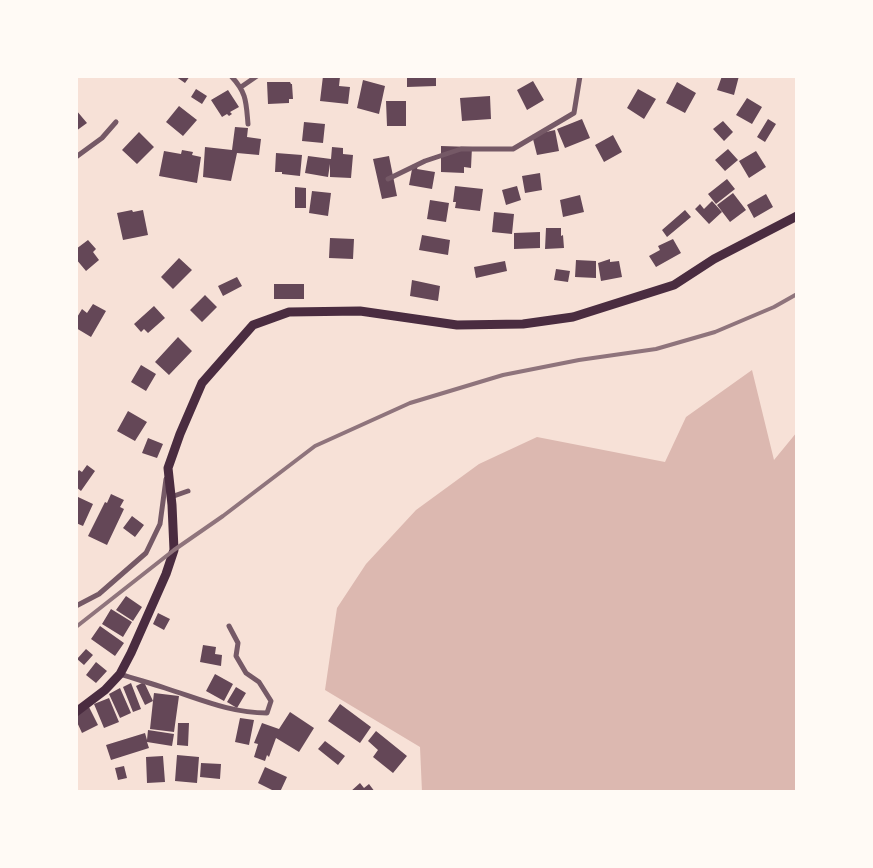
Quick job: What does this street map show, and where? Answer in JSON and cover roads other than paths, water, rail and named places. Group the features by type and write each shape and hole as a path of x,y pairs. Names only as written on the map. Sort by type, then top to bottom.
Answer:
{"main road":[{"path":"76,712 106,690 120,674 166,574 174,550 168,468 202,383 253,325 290,312 360,311 458,325 523,324 573,317 674,284 714,259 797,216"}],"street":[{"path":"231,76 242,88 248,124"},
{"path":"242,88 257,76"},
{"path":"388,179 425,161 461,150 513,149 574,113 580,76"},
{"path":"76,157 102,138 116,122"},
{"path":"76,606 99,594 146,553 160,524 168,468"},
{"path":"171,497 188,491"},
{"path":"120,674 216,706 253,713 267,713 271,701 259,682 242,668 236,656 238,643 229,626"}],"railway":[{"path":"76,627 174,550 223,516 315,446 410,403 503,375 579,360 656,349 715,332 774,307 797,294"}]}
